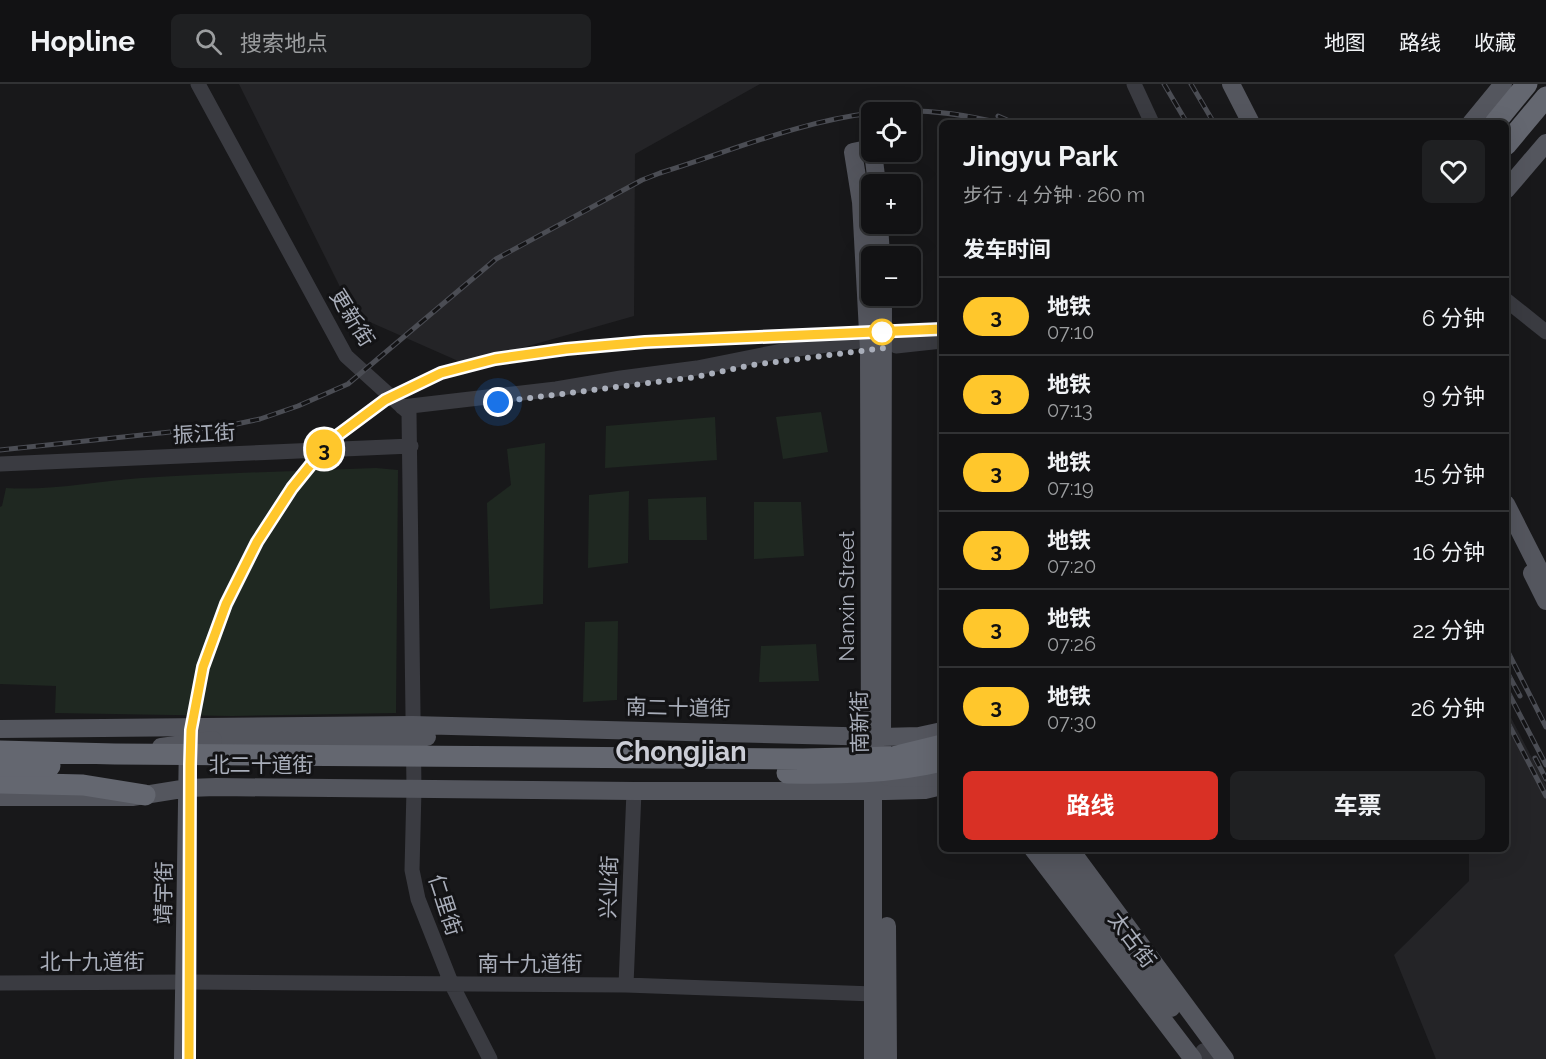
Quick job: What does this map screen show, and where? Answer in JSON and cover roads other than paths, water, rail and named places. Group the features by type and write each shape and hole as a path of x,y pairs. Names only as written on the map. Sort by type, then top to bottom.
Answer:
{"highway":[{"path":"1497,120 1527,84"},
{"path":"1509,141 1546,97"},
{"path":"0,751 115,754 803,759 892,757 939,746"},
{"path":"0,766 824,774 914,768 939,762"},
{"path":"0,783 83,785 145,795"}],"main road":[{"path":"1231,84 1249,120"},
{"path":"1242,84 1260,120"},
{"path":"1473,120 1503,84"},
{"path":"1509,186 1546,142"},
{"path":"861,151 854,152 876,344"},
{"path":"876,344 882,306"},
{"name":"南新街","path":"876,344 875,736 880,791 888,1059"},
{"path":"1509,509 1541,560 1546,583"},
{"path":"1509,529 1546,601"},
{"name":"北二十道街","path":"0,729 189,727 412,731"},
{"name":"靖宇街","path":"183,1059 189,727"},
{"path":"115,754 213,740 412,731"},
{"name":"南二十道街","path":"412,731 744,732 875,736 919,736 939,732"},
{"path":"824,774 939,778"},
{"path":"414,789 880,791 925,790 939,787"},
{"name":"北二十道街","path":"0,797 132,797 188,788 414,789"},
{"path":"873,1059 880,791"},
{"name":"太古街","path":"1036,852 1202,1056"},
{"name":"太古街","path":"1053,852 1202,1056"},
{"name":"太古街","path":"1073,852 1225,1059"}],"street":[{"name":"更新街","path":"198,84 346,356 406,410"},
{"path":"1134,84 1151,120"},
{"path":"1509,302 1544,325"},
{"path":"876,344 939,331"},
{"path":"412,731 411,446 406,410 697,368 782,351 939,341"},
{"name":"振江街","path":"0,464 411,446"},
{"name":"仁里街","path":"412,731 414,789 412,870 418,899 452,985 489,1059"},
{"name":"兴业街","path":"626,985 634,791"},
{"name":"北十九道街","path":"0,983 185,982"},
{"name":"南十九道街","path":"185,982 626,985 874,994"}],"railway":[{"path":"1164,84 1185,120"},
{"path":"1191,84 1212,120"},
{"path":"921,111 987,120"},
{"path":"0,450 227,426 260,419 298,406 348,384 496,259 642,180 765,138 818,123 861,115"},
{"path":"998,116 1007,120"},
{"path":"1509,654 1546,727"},
{"path":"1509,676 1520,696"},
{"path":"1509,694 1546,765"},
{"path":"1509,725 1546,796"},
{"path":"1535,758 1546,779"}],"metro line":[{"name":"3","path":"189,1059 189,783 191,730 203,667 226,604 257,542 292,488 330,441 385,400 441,373 495,359 566,349 645,342 939,329"}],"district":[{"name":"Chongjian","path":"681,752"}]}
